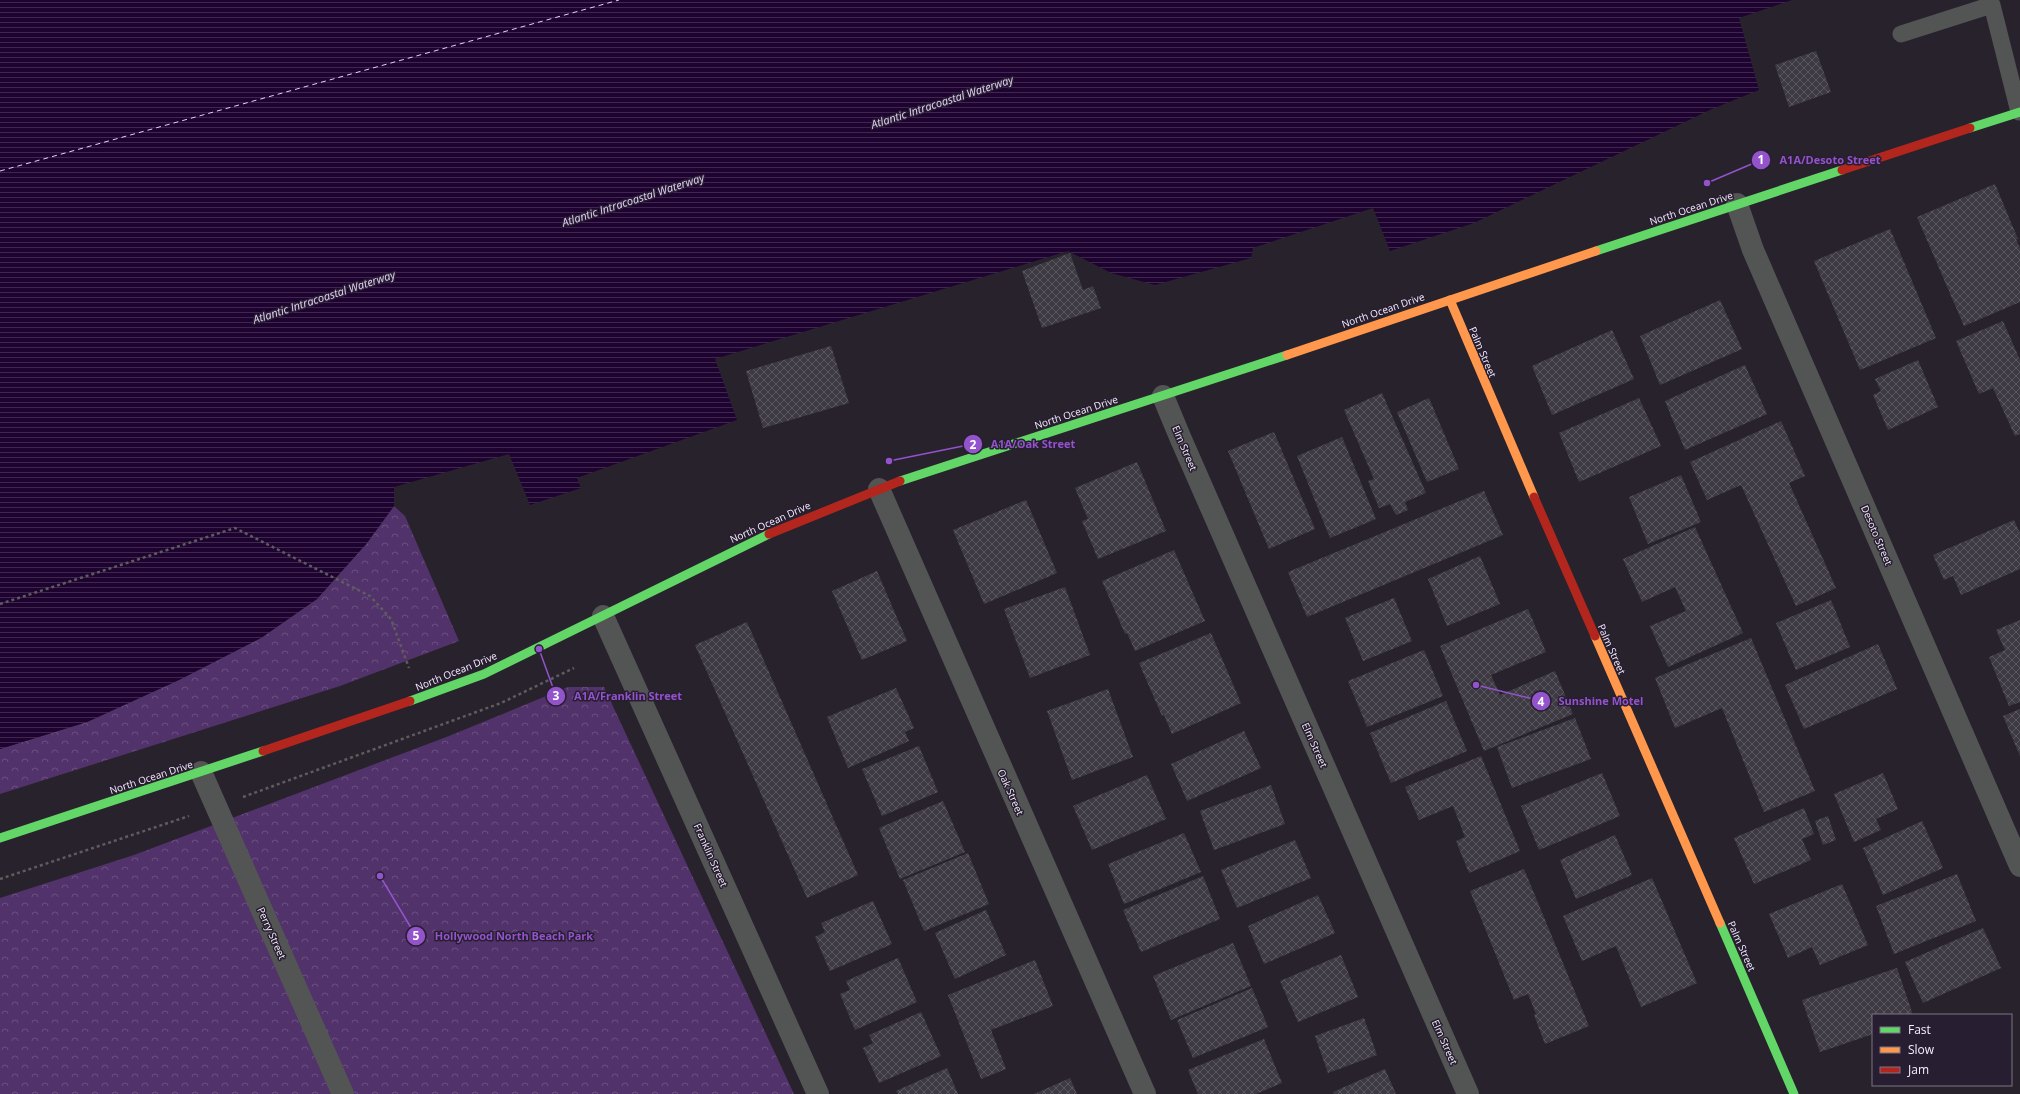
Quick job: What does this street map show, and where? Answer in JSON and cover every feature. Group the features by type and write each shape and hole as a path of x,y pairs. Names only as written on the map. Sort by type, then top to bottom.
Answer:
{"main road":[{"name":"North Ocean Drive","path":"0,838 377,713 484,674 774,532 879,489 939,467 1163,396 1737,204 2020,113"},
{"name":"Palm Street","path":"1450,300 1468,345 1794,1094"}],"street":[{"name":"Desoto Street","path":"1737,204 1753,250 2020,866"},
{"name":"Elm Street","path":"1163,396 1468,1094"},
{"name":"Oak Street","path":"879,489 1145,1094"},
{"name":"Franklin Street","path":"603,616 818,1094"},
{"name":"Perry Street","path":"200,772 343,1094"}],"lane":[{"path":"1901,34 1992,5 2020,113"}],"path":[{"path":"0,604 235,528 370,596 391,619 409,668"},
{"path":"0,879 216,807 501,703 574,668"}],"green space":[{"path":"394,506 405,516 459,641 340,686 0,794 0,749 87,722 179,680 261,638 317,599 367,543"},
{"path":"568,687 604,687 794,1094 0,1094 0,898 134,855 449,736"}],"water":[{"name":"Atlantic Intracoastal Waterway","path":"0,0 1792,0 1739,18 1759,90 1712,109 1474,223 1390,251 1373,208 1253,248 1251,258 1155,285 1111,273 1068,251 715,359 737,420 577,478 581,488 530,505 509,454 394,487 394,506 367,543 317,599 261,638 179,680 87,722 0,749"}],"building":[{"path":"1816,51 1831,92 1789,107 1775,65"},
{"path":"1995,184 2018,239 2016,239 2020,248 2020,302 1964,326 1917,217"},
{"path":"1890,229 1936,338 1860,370 1814,261"},
{"path":"1070,253 1083,290 1093,286 1101,308 1042,328 1022,271"},
{"path":"1720,300 1742,349 1660,385 1640,336"},
{"path":"2003,321 2020,360 2020,434 2015,436 1993,388 1979,394 1956,341"},
{"path":"1612,330 1634,379 1552,415 1532,366"},
{"path":"831,346 849,403 763,428 746,371"},
{"path":"1918,360 1938,407 1888,430 1873,395 1881,391 1875,379"},
{"path":"1745,365 1767,414 1685,450 1665,401"},
{"path":"1382,393 1426,493 1405,502 1408,510 1396,515 1390,504 1379,508 1368,481 1374,479 1344,410"},
{"path":"1429,398 1459,469 1427,482 1397,412"},
{"path":"1639,398 1661,446 1579,482 1559,433"},
{"path":"1781,421 1805,476 1789,483 1836,588 1796,606 1741,485 1707,500 1690,462"},
{"path":"1274,432 1315,529 1269,549 1228,451"},
{"path":"1342,437 1376,519 1330,538 1297,456"},
{"path":"1137,462 1166,531 1098,559 1082,521 1088,519 1075,488"},
{"path":"1681,475 1701,522 1648,544 1629,497"},
{"path":"1484,491 1503,535 1307,617 1288,572"},
{"path":"1026,500 1057,573 984,604 953,530"},
{"path":"2014,520 2020,533 2020,569 1961,595 1953,576 1944,580 1933,555"},
{"path":"1695,527 1743,633 1668,667 1650,626 1686,611 1675,587 1642,602 1623,559"},
{"path":"1174,550 1205,621 1135,651 1127,633 1125,634 1102,581"},
{"path":"1480,556 1500,604 1447,626 1428,579"},
{"path":"877,571 907,641 862,660 832,591"},
{"path":"1065,587 1090,655 1030,678 1004,609"},
{"path":"1394,598 1412,641 1363,661 1345,618"},
{"path":"1831,600 1850,647 1796,670 1776,623"},
{"path":"1528,609 1546,652 1491,675 1500,695 1555,671 1573,714 1484,751 1440,646"},
{"path":"2020,620 2020,702 2009,706 1989,657 2005,650 1996,630"},
{"path":"747,622 858,875 807,898 695,645"},
{"path":"1211,633 1241,703 1172,734 1164,715 1162,716 1139,663"},
{"path":"1751,638 1815,791 1764,812 1722,708 1675,728 1655,678"},
{"path":"1878,644 1897,689 1804,729 1785,685"},
{"path":"1424,650 1443,696 1367,727 1348,681"},
{"path":"896,688 914,728 905,732 909,741 848,768 827,717"},
{"path":"1108,689 1133,757 1072,780 1047,711"},
{"path":"1446,701 1467,751 1391,783 1370,733"},
{"path":"2020,709 2020,756 2003,716"},
{"path":"1575,718 1591,759 1512,788 1497,747"},
{"path":"1244,731 1261,768 1187,801 1171,764"},
{"path":"919,746 938,792 882,816 862,769"},
{"path":"1481,756 1520,851 1469,873 1456,841 1465,837 1453,806 1419,820 1405,787"},
{"path":"1602,773 1620,816 1539,850 1521,806"},
{"path":"1883,773 1898,809 1876,819 1881,830 1854,842 1834,794"},
{"path":"1147,775 1166,819 1092,850 1073,806"},
{"path":"1271,785 1285,824 1214,850 1200,811"},
{"path":"943,801 965,852 900,879 879,828"},
{"path":"1804,808 1814,834 1802,839 1811,860 1754,884 1734,838"},
{"path":"1828,816 1836,840 1823,845 1815,821"},
{"path":"1922,821 1943,868 1883,895 1863,848"},
{"path":"1184,833 1201,872 1124,904 1108,864"},
{"path":"1615,835 1632,875 1576,899 1560,860"},
{"path":"1295,840 1311,878 1237,908 1221,870"},
{"path":"968,853 989,904 924,931 903,880"},
{"path":"1524,869 1589,1026 1545,1044 1528,994 1514,1000 1470,891"},
{"path":"1957,874 1976,921 1894,954 1876,906"},
{"path":"1203,876 1220,919 1141,952 1123,910"},
{"path":"1652,878 1697,983 1641,1007 1616,946 1582,961 1563,916"},
{"path":"1842,884 1868,945 1820,965 1812,947 1788,958 1769,914"},
{"path":"1318,895 1335,933 1264,964 1248,926"},
{"path":"873,901 892,944 830,971 815,937 825,932 821,923"},
{"path":"986,910 1006,955 955,979 935,933"},
{"path":"1983,928 2001,968 1923,1003 1905,962"},
{"path":"1233,943 1251,986 1171,1020 1153,976"},
{"path":"1341,955 1358,997 1298,1022 1280,981"},
{"path":"898,958 917,1002 855,1030 840,994 850,990 846,981"},
{"path":"1035,960 1053,1006 991,1030 1006,1069 981,1079 948,995"},
{"path":"1897,968 1913,1014 1872,1014 1872,1034 1820,1052 1802,1000"},
{"path":"1252,988 1268,1027 1193,1058 1177,1020"},
{"path":"921,1012 941,1056 879,1083 863,1048 873,1043 869,1035"},
{"path":"1364,1018 1377,1055 1328,1073 1315,1036"},
{"path":"1264,1039 1282,1083 1256,1094 1198,1094 1188,1070"},
{"path":"947,1068 958,1094 898,1094 896,1091"},
{"path":"1385,1069 1396,1094 1334,1094 1333,1092"},
{"path":"1070,1078 1077,1094 1034,1094"}],"ferry route":[{"path":"0,171 619,0"}],"traffic: fast":[{"path":"1970,128 2020,112"},
{"path":"1596,251 1842,170"},
{"path":"900,481 1287,355"},
{"path":"410,701 484,674 769,534"},
{"path":"0,838 263,751"},
{"path":"1720,923 1794,1094"}],"traffic: slow":[{"path":"1287,355 1596,251"},
{"path":"1450,300 1534,497"},
{"path":"1595,636 1720,923"}],"traffic: jam":[{"path":"1842,170 1970,128"},
{"path":"769,534 900,481"},
{"path":"1534,497 1595,636"},
{"path":"263,751 410,701"}],"place":[{"name":"A1A/Desoto Street","path":"1707,183"},
{"name":"A1A/Oak Street","path":"889,461"},
{"name":"A1A/Franklin Street","path":"539,649"},
{"name":"Sunshine Motel","path":"1476,685"},
{"name":"Hollywood North Beach Park","path":"380,876"}]}
